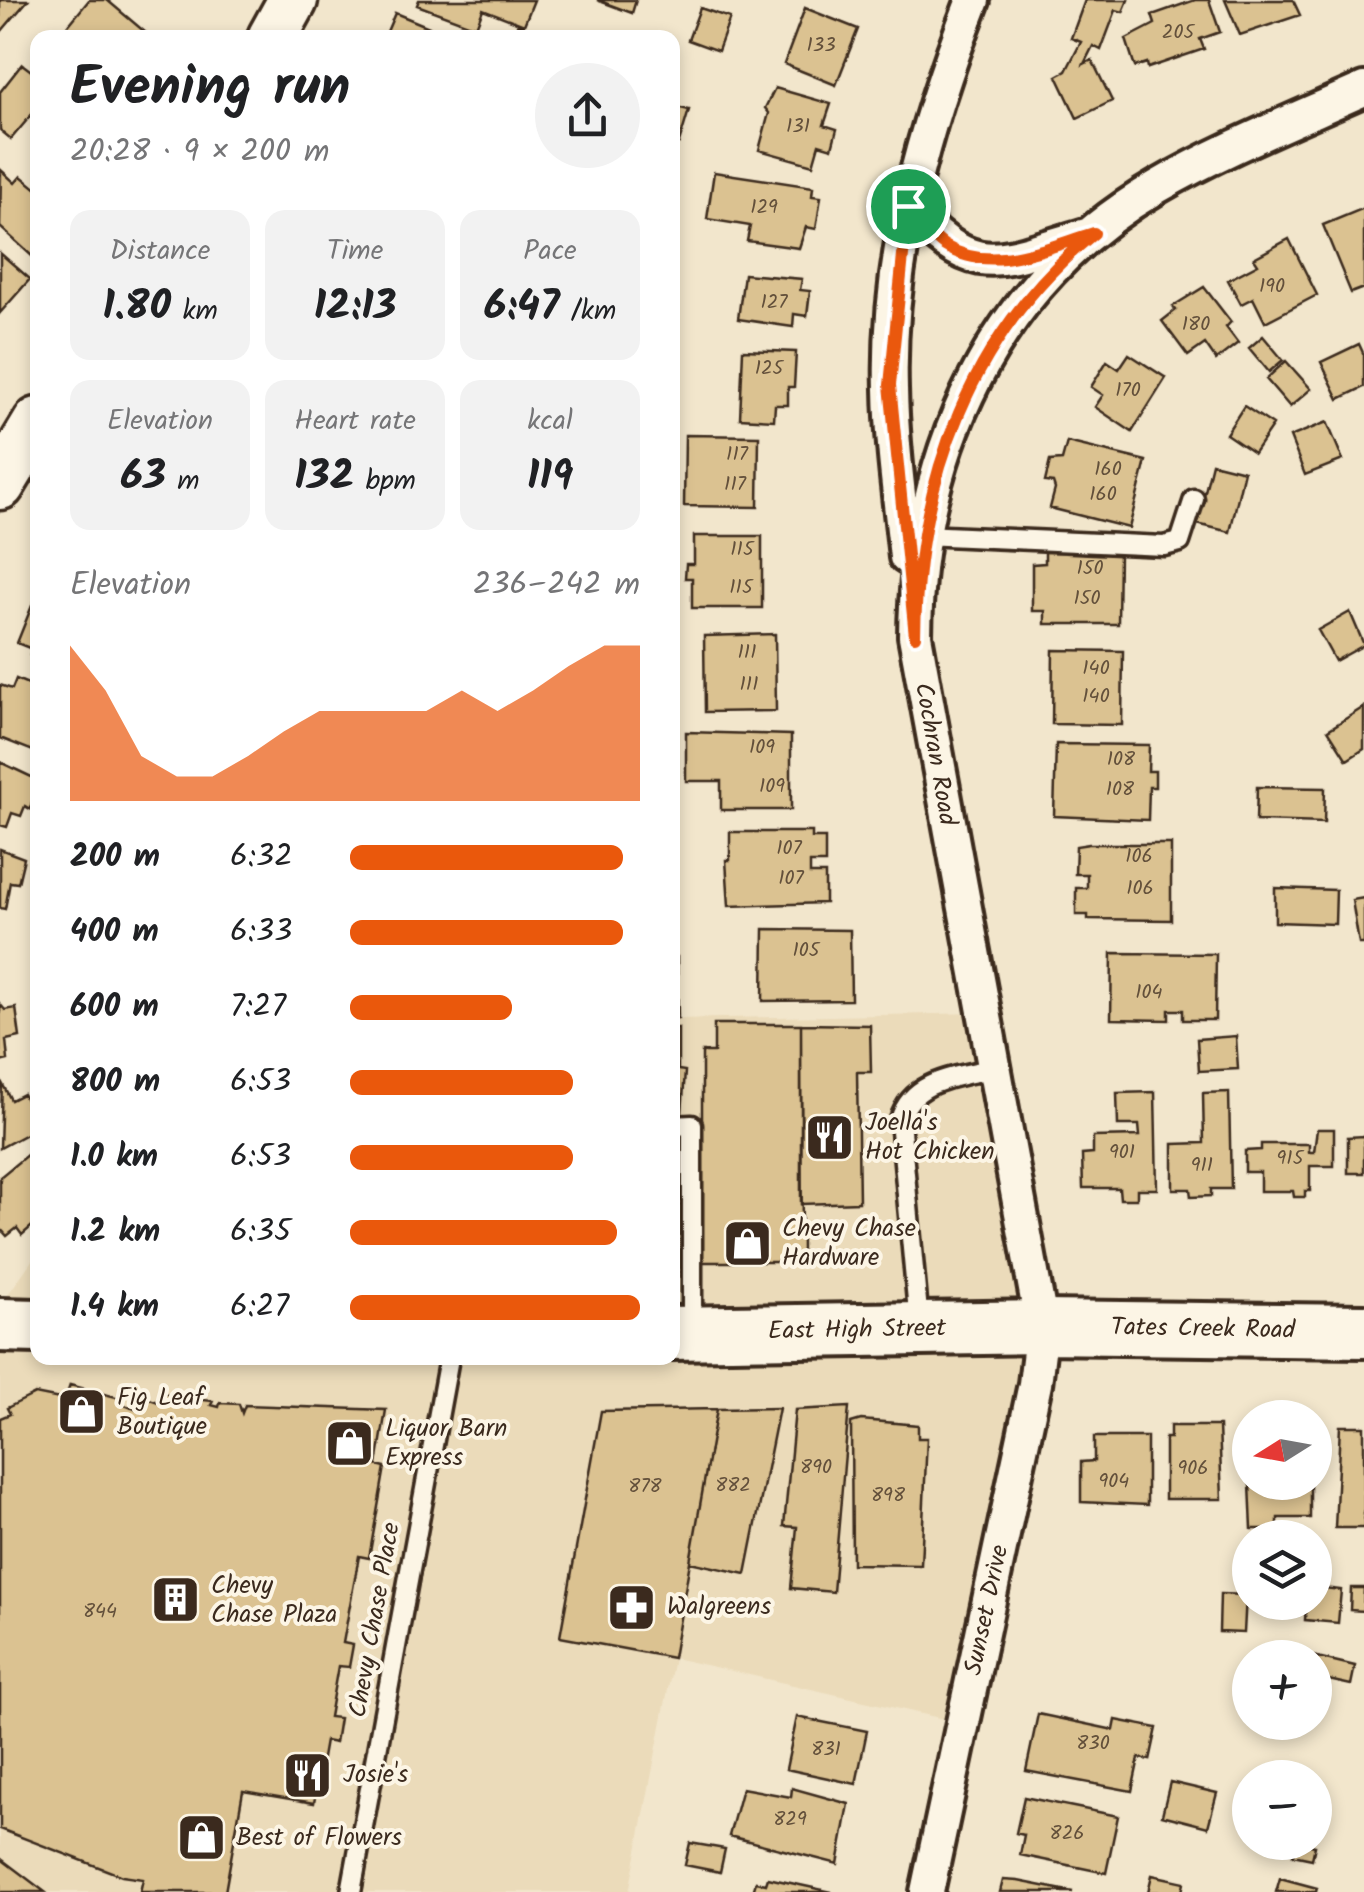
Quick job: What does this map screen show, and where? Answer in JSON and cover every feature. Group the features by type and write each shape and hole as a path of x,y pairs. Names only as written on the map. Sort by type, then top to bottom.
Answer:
{"main road":[{"path":"0,1325 30,1326"},
{"name":"East High Street","path":"682,1332 1042,1327"},
{"name":"Tates Creek Road","path":"1042,1327 1364,1331"}],"street":[{"path":"915,636 890,385 908,206 941,82 973,0"},
{"name":"Cochran Road","path":"1042,1327 935,762 915,636 922,535 944,444 984,361 1044,281 1094,233 1156,187 1364,89"},
{"path":"908,206 944,246 984,260 1011,258 1094,233"},
{"path":"0,485 30,435"},
{"name":"Sunset Drive","path":"927,1892 1036,1384 1042,1327"}],"lane":[{"path":"922,535 1164,546 1180,542 1194,499"},
{"path":"919,1329 900,1120 906,1099 919,1089 995,1068"},
{"path":"680,1126 692,1126 682,1332"},
{"name":"Chevy Chase Place","path":"351,1892 448,1365"}],"shaded area":[{"path":"985,1013 1042,1327 962,1723 674,1658 629,1892 0,1892 0,1306 30,1263 30,1365 680,1365 680,1019"}],"building":[{"path":"0,0 28,0 0,33"},
{"path":"89,0 107,0 143,30 65,30"},
{"path":"419,0 534,0 524,25 483,9 476,27 417,5"},
{"path":"597,0 636,0 632,13"},
{"path":"1085,0 1128,0 1123,12 1116,10 1101,50 1093,46 1084,64 1092,60 1112,101 1077,118 1057,76 1066,71 1081,42 1071,38"},
{"path":"1195,0 1209,0 1220,32 1200,39 1204,49 1148,68 1147,63 1135,67 1126,39 1155,24 1152,15"},
{"path":"1225,0 1293,0 1300,15 1240,35"},
{"path":"700,8 730,18 718,51 688,40"},
{"path":"805,8 858,29 836,85 784,64"},
{"path":"395,13 429,27 428,30 388,30"},
{"path":"22,64 30,70 30,116 11,139 0,130 0,92"},
{"path":"775,88 831,104 824,125 837,129 832,148 819,144 813,165 759,150 769,113 765,108"},
{"path":"680,108 689,110 680,140"},
{"path":"1,170 15,183 21,176 30,183 30,254 0,227"},
{"path":"714,172 813,187 812,196 821,197 816,229 806,227 799,248 747,241 750,226 707,219"},
{"path":"1364,208 1364,288 1351,293 1323,225"},
{"path":"1289,239 1317,295 1265,322 1253,298 1241,304 1228,280 1258,264 1254,258"},
{"path":"0,253 30,279 0,313"},
{"path":"744,274 802,279 800,290 810,291 807,316 794,314 793,327 738,319"},
{"path":"1204,287 1231,322 1226,327 1238,343 1216,360 1205,344 1188,356 1162,321 1176,310 1173,306"},
{"path":"1263,336 1283,360 1269,372 1249,348"},
{"path":"1359,344 1364,355 1364,387 1339,399 1321,362"},
{"path":"743,350 796,352 794,387 788,387 788,405 775,405 774,420 740,418"},
{"path":"1129,354 1166,378 1132,432 1095,407 1103,395 1091,387 1107,361 1119,369"},
{"path":"1286,361 1311,389 1290,407 1266,379"},
{"path":"1244,406 1273,425 1254,453 1226,434"},
{"path":"1327,422 1343,460 1305,475 1290,437"},
{"path":"685,435 759,436 758,507 684,506"},
{"path":"1067,442 1146,461 1129,528 1050,508 1055,489 1053,483 1045,482 1050,461 1062,460"},
{"path":"1212,463 1244,471 1230,532 1197,524"},
{"path":"694,536 762,536 762,608 692,608 692,578 685,578 686,564 694,564"},
{"path":"1062,546 1073,546 1073,551 1119,551 1118,624 1045,624 1045,611 1032,611 1032,564 1045,563 1045,552 1062,552"},
{"path":"30,610 30,648 17,643"},
{"path":"1350,612 1364,645 1335,661 1318,630"},
{"path":"775,634 776,711 705,712 704,636"},
{"path":"1053,650 1123,651 1122,725 1052,724"},
{"path":"16,679 30,685 30,750 0,738 0,685 12,689"},
{"path":"1364,707 1364,749 1347,760 1328,730"},
{"path":"686,732 791,735 791,810 721,810 721,781 686,781"},
{"path":"1056,744 1149,745 1148,771 1155,771 1155,787 1149,787 1148,820 1054,816"},
{"path":"0,762 30,776 30,809 25,806 21,816 12,813 7,827 0,825"},
{"path":"1257,787 1325,788 1324,823 1256,821"},
{"path":"730,832 812,832 812,838 825,838 825,863 810,863 810,874 825,874 825,903 729,906 726,860 730,860"},
{"path":"1171,844 1171,920 1088,919 1088,915 1076,915 1076,888 1087,888 1087,874 1075,874 1076,846"},
{"path":"0,849 24,858 18,883 10,882 5,909 0,908"},
{"path":"1275,888 1336,890 1335,924 1275,922"},
{"path":"1364,898 1364,944 1359,944 1352,900"},
{"path":"764,929 850,930 851,1000 763,1001"},
{"path":"1112,953 1216,954 1215,1020 1183,1020 1183,1010 1169,1010 1169,1020 1111,1019"},
{"path":"0,1004 5,1010 16,1008 20,1037 6,1040 8,1060 0,1062"},
{"path":"714,1024 801,1024 802,1262 702,1262 702,1052 714,1052"},
{"name":"Joella's Hot Chicken","path":"801,1024 870,1025 871,1072 857,1072 859,1202 801,1204"},
{"path":"1236,1036 1238,1069 1199,1071 1197,1039"},
{"path":"680,1070 685,1071 680,1114"},
{"path":"2,1083 11,1100 23,1094 30,1105 30,1132 0,1148"},
{"path":"1155,1092 1157,1189 1137,1189 1137,1199 1120,1199 1119,1188 1083,1188 1082,1155 1093,1154 1093,1137 1140,1136 1139,1125 1118,1125 1117,1093"},
{"path":"1229,1092 1231,1189 1211,1189 1211,1196 1191,1197 1190,1189 1173,1189 1173,1144 1204,1143 1203,1093"},
{"path":"1317,1129 1334,1129 1334,1166 1310,1166 1310,1191 1305,1191 1305,1197 1294,1197 1293,1191 1260,1191 1260,1172 1245,1172 1245,1151 1261,1150 1261,1144 1309,1144 1309,1152 1314,1152"},
{"path":"1364,1136 1364,1173 1348,1173 1348,1137"},
{"path":"30,1152 30,1228 22,1235 17,1228 7,1236 0,1228 0,1177"},
{"name":"Chevy Chase Plaza","path":"70,1385 124,1399 122,1404 140,1411 144,1397 161,1403 164,1393 181,1399 179,1405 186,1407 194,1399 213,1401 211,1405 219,1407 220,1403 239,1404 242,1413 245,1405 386,1410 377,1465 385,1467 369,1558 359,1556 343,1643 353,1645 349,1667 338,1666 329,1717 339,1718 335,1743 325,1741 314,1803 243,1791 225,1892 140,1892 143,1879 122,1876 0,1829 0,1418 10,1414 7,1408 35,1394 65,1400"},
{"path":"849,1407 833,1592 791,1588 797,1527 784,1526 795,1410"},
{"path":"779,1408 746,1574 690,1562 717,1409"},
{"name":"Walgreens","path":"717,1409 673,1658 560,1637 601,1411"},
{"path":"861,1420 918,1425 918,1438 927,1438 921,1565 852,1564 851,1423"},
{"path":"1170,1426 1219,1426 1222,1499 1165,1499 1165,1438 1170,1438"},
{"path":"1340,1426 1364,1426 1364,1528 1335,1528"},
{"path":"1094,1437 1147,1437 1147,1505 1081,1502 1081,1462 1094,1461"},
{"path":"1251,1500 1310,1500 1310,1518 1252,1520"},
{"path":"1351,1588 1364,1588 1363,1611 1350,1610"},
{"path":"1332,1589 1341,1590 1338,1623 1305,1620 1332,1620"},
{"path":"1220,1594 1232,1594 1232,1620 1245,1620 1244,1633 1219,1632"},
{"path":"1332,1661 1355,1666 1351,1685 1332,1681"},
{"path":"1038,1714 1114,1730 1116,1720 1157,1728 1150,1760 1139,1758 1132,1791 1026,1771"},
{"path":"797,1717 867,1731 856,1784 786,1769"},
{"path":"1170,1782 1217,1793 1208,1827 1162,1815"},
{"path":"742,1788 791,1797 792,1788 849,1804 838,1864 729,1836"},
{"path":"1024,1797 1118,1816 1106,1873 1020,1855 1024,1835 1016,1833"},
{"path":"690,1843 725,1849 720,1872 685,1865"},
{"path":"0,1858 45,1892 0,1892"},
{"path":"1152,1875 1184,1882 1182,1892 1148,1892"},
{"path":"768,1878 832,1892 753,1892 756,1882 766,1884"},
{"path":"1280,1878 1317,1888 1316,1892 1276,1892"},
{"path":"1003,1880 1018,1881 1073,1892 1000,1892"}],"place":[{"name":"Joella's Hot Chicken","path":"830,1137"},
{"name":"Chevy Chase Hardware","path":"747,1243"},
{"name":"Fig Leaf Boutique","path":"82,1412"},
{"name":"Liquor Barn Express","path":"350,1443"},
{"name":"Chevy Chase Plaza","path":"176,1600"},
{"name":"Walgreens","path":"632,1607"},
{"name":"Josie's","path":"308,1775"},
{"name":"Best of Flowers","path":"201,1838"}],"route":[{"path":"908,206 944,246 984,260 1011,258 1094,233 1044,281 1013,319 962,400 944,444 925,512 916,586 915,636 892,438 890,385 900,254 908,206"}]}
